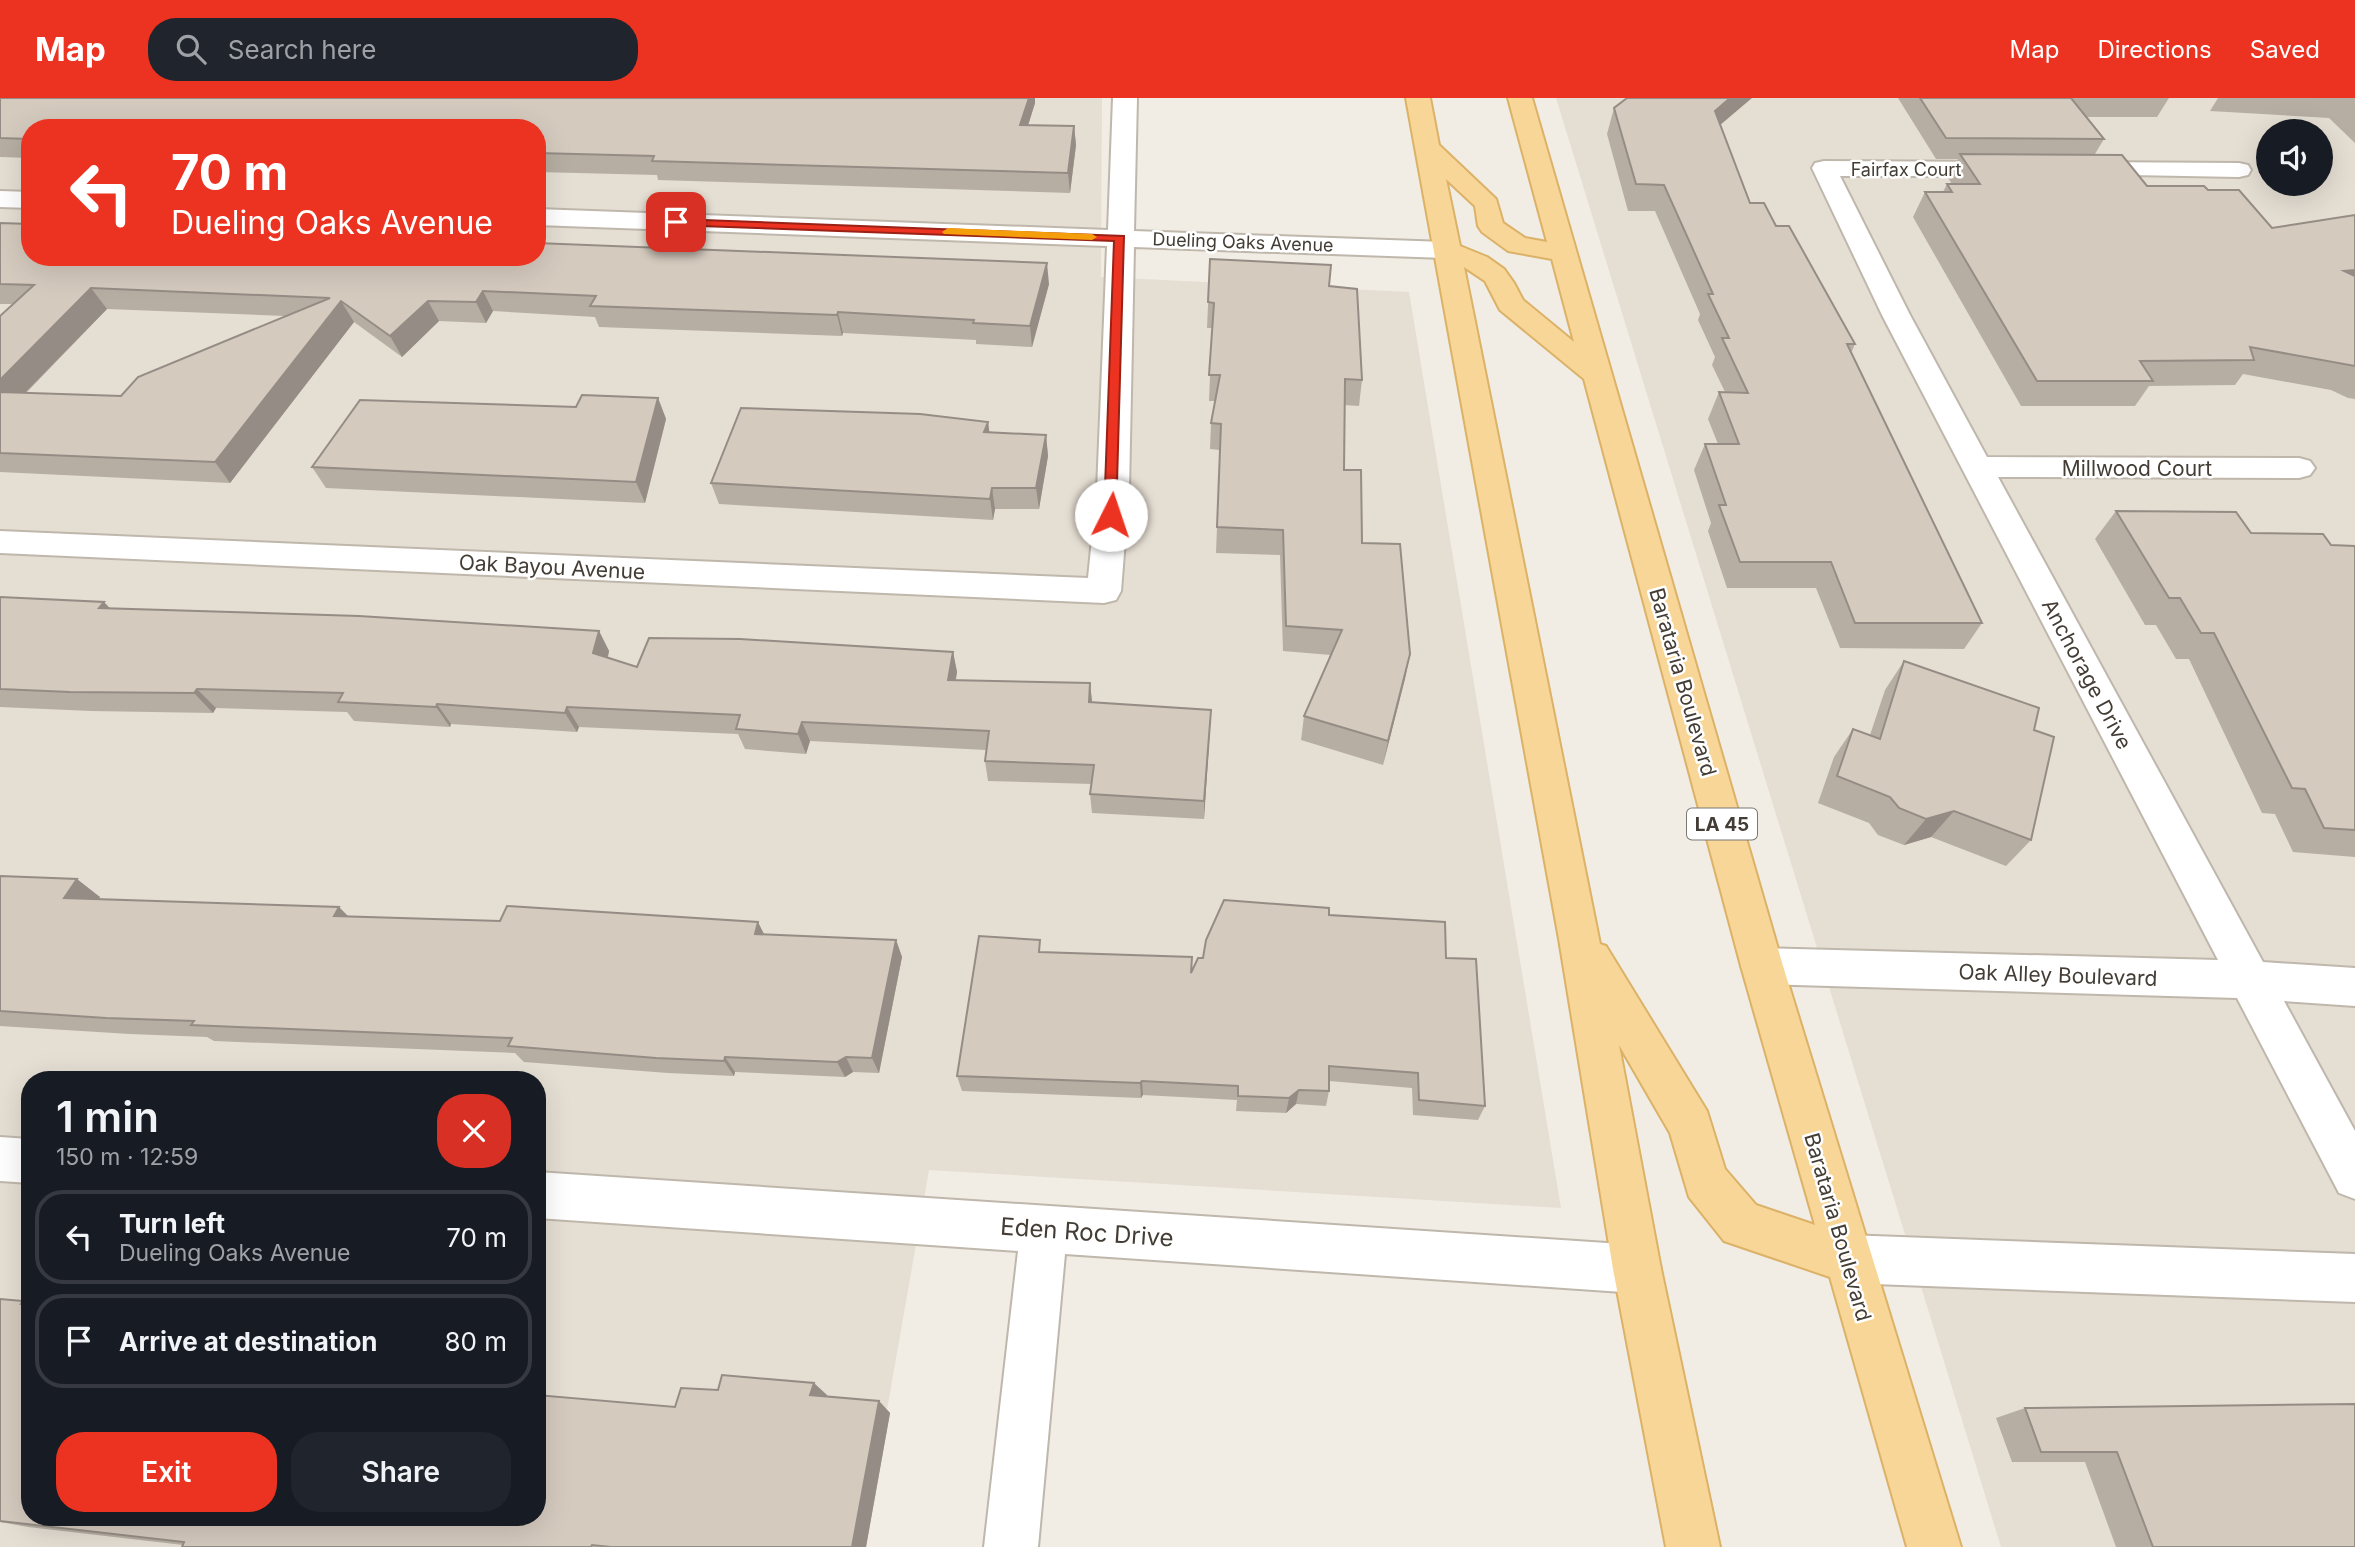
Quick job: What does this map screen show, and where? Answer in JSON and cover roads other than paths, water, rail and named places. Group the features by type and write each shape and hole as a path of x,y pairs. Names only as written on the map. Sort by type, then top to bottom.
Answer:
{"main road":[{"path":"1418,98 1579,939 1637,1269 1693,1547"},
{"name":"Barataria Boulevard","path":"1520,98 1762,966 1934,1547"},
{"path":"1427,147 1487,204 1491,226 1517,245 1563,253"},
{"path":"1445,250 1480,263 1506,288 1510,304 1597,375"},
{"path":"1579,939 1691,1126 1705,1181 1741,1224 1847,1259"}],"street":[{"path":"1120,238 1125,98"},
{"name":"Fairfax Court","path":"1824,168 2032,169"},
{"name":"Anchorage Drive","path":"1824,168 1896,315 2355,1177"},
{"path":"2060,169 2239,170"},
{"path":"0,199 21,200"},
{"name":"Dueling Oaks Avenue","path":"546,217 1445,250"},
{"name":"Oak Bayou Avenue","path":"0,542 1104,591 1113,490 1120,238"},
{"name":"Millwood Court","path":"1976,467 2299,468"},
{"name":"Oak Alley Boulevard","path":"1762,966 2250,980 2355,987"},
{"path":"0,1159 21,1160"},
{"name":"Eden Roc Drive","path":"546,1196 1637,1269"},
{"path":"1011,1547 1044,1229"},
{"path":"1847,1259 2355,1278"}]}
